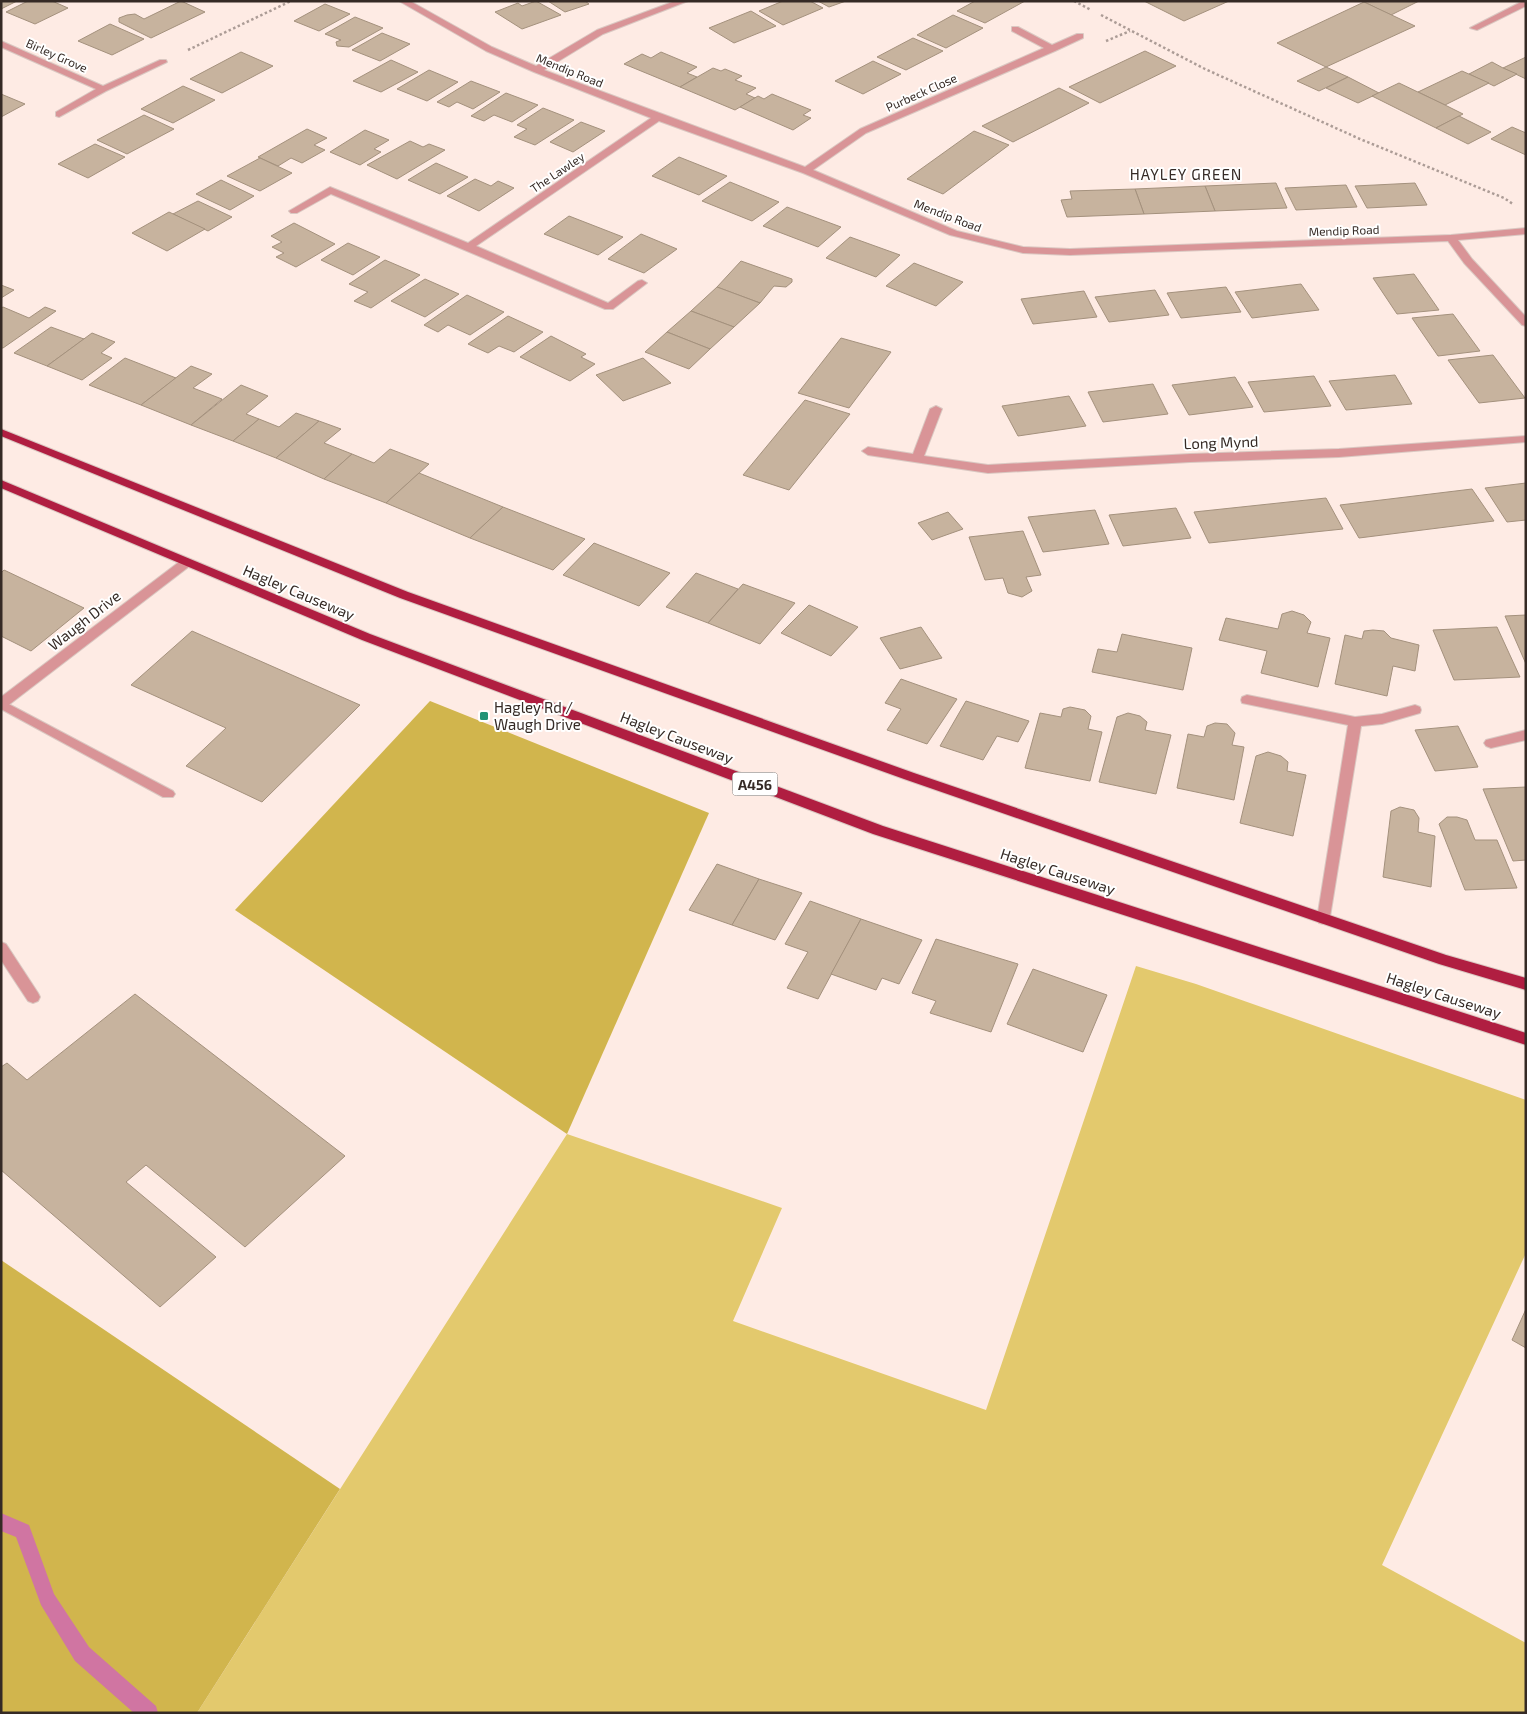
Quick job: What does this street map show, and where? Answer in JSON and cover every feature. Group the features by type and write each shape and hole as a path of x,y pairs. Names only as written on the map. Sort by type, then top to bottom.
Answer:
{"highway":[{"path":"1,432 404,595 908,776 1444,960 1526,984"},
{"name":"Hagley Causeway","path":"1,484 366,638 878,830 1526,1039"}],"street":[{"name":"Mendip Road","path":"403,1 489,49 537,70 806,171 954,233 983,242 1023,250 1070,252 1451,238 1526,230"},
{"path":"537,70 600,32 684,1"},
{"path":"1474,28 1526,3"},
{"path":"1015,29 1052,48"},
{"name":"Purbeck Close","path":"806,171 864,131 1080,36"},
{"name":"Birley Grove","path":"1,44 103,89"},
{"name":"Birley Grove","path":"59,114 103,89 163,62"},
{"name":"The Lawley","path":"469,247 658,117"},
{"path":"294,210 330,190 469,247 609,308 642,283"},
{"path":"1451,238 1468,261 1526,323"},
{"path":"918,459 936,409"},
{"name":"Long Mynd","path":"868,451 998,469 1190,458 1339,453 1511,442 1526,438"},
{"name":"Waugh Drive","path":"3,702 187,562"},
{"path":"1247,700 1355,722 1382,719 1415,710"},
{"path":"3,702 168,794"},
{"path":"1324,919 1355,722"},
{"path":"1491,743 1526,735"},
{"path":"1,948 33,997"}],"path":[{"path":"163,62 291,1"},
{"path":"1074,1 1205,69 1360,139 1504,198 1519,208"}],"shaded area":[{"path":"430,701 709,813 567,1134 235,910"},
{"path":"1136,966 1196,984 1526,1100 1526,1253 1382,1565 1526,1643 1526,1713 197,1713 567,1134 782,1208 733,1321 986,1410"},
{"path":"1,1260 340,1489 197,1713 1,1713"}],"building":[{"path":"1,1 17,1 1,9"},
{"path":"28,1 52,1 68,8 35,24 6,12"},
{"path":"181,1 205,12 151,38 119,22 119,18 135,14 144,19"},
{"path":"536,1 561,15 522,29 495,12 518,3 522,6"},
{"path":"548,1 585,1 589,4 565,12"},
{"path":"783,1 810,1 823,8 783,25 759,11"},
{"path":"818,1 846,1 829,7"},
{"path":"975,1 1025,1 985,23 957,11"},
{"path":"1144,1 1229,1 1184,21"},
{"path":"1419,1 1391,15 1364,2"},
{"path":"1364,2 1415,26 1326,67 1277,43"},
{"path":"325,4 350,14 319,31 294,21"},
{"path":"751,11 776,26 734,43 709,28"},
{"path":"953,15 983,28 946,48 917,35"},
{"path":"355,17 383,28 349,47 337,46 336,42 341,40 325,34"},
{"path":"110,24 144,39 112,55 78,41"},
{"path":"382,33 410,44 380,61 352,50"},
{"path":"913,38 943,51 906,70 877,57"},
{"path":"1145,51 1176,66 1100,103 1069,87"},
{"path":"241,52 273,66 222,93 190,79"},
{"path":"661,52 697,67 687,73 697,77 680,87 624,64 642,54 651,58"},
{"path":"1526,57 1526,79 1503,68"},
{"path":"391,60 418,72 381,92 353,81"},
{"path":"873,61 901,74 863,94 835,81"},
{"path":"1492,62 1517,74 1494,86 1469,74"},
{"path":"1326,67 1348,77 1319,91 1297,81"},
{"path":"713,68 721,71 725,69 742,76 735,80 756,88 746,94 755,98 735,110 680,87"},
{"path":"429,70 458,82 427,101 397,89"},
{"path":"1462,71 1489,83 1445,105 1418,92"},
{"path":"1348,77 1379,93 1358,103 1326,88"},
{"path":"471,81 500,92 473,109 457,102 449,107 437,102"},
{"path":"1399,83 1463,114 1436,128 1372,96"},
{"path":"183,86 215,100 173,123 141,109"},
{"path":"1059,88 1089,103 1013,142 982,126"},
{"path":"506,93 538,105 512,122 494,115 484,121 471,116"},
{"path":"1,94 25,104 1,117"},
{"path":"772,94 811,110 803,115 811,118 793,130 740,107 758,96 764,99"},
{"path":"543,108 574,120 535,145 514,137 527,129 517,125"},
{"path":"144,115 174,129 127,154 97,140"},
{"path":"1459,116 1491,132 1468,144 1436,128"},
{"path":"581,122 605,131 573,152 550,142"},
{"path":"1512,127 1526,133 1526,155 1491,139"},
{"path":"307,129 327,138 314,145 325,150 302,163 291,158 278,166 258,157"},
{"path":"365,130 389,140 374,149 381,152 360,165 330,152"},
{"path":"974,131 1009,145 943,194 907,179"},
{"path":"410,141 423,147 429,144 445,150 397,179 367,165"},
{"path":"95,144 125,157 88,178 58,164"},
{"path":"679,157 727,176 699,195 652,176"},
{"path":"260,158 292,173 260,191 227,176"},
{"path":"436,163 468,177 440,194 408,180"},
{"path":"475,179 491,186 498,181 514,188 479,211 447,196"},
{"path":"221,180 254,196 230,210 196,194"},
{"path":"730,182 779,202 752,221 702,201"},
{"path":"1276,183 1287,208 1215,211 1205,186"},
{"path":"1415,183 1427,205 1367,208 1355,186"},
{"path":"1346,185 1357,207 1296,210 1285,188"},
{"path":"1205,186 1215,211 1144,214 1135,189"},
{"path":"1135,189 1144,214 1067,217 1061,200 1072,199 1070,191"},
{"path":"198,201 232,217 208,231 173,214"},
{"path":"787,207 841,227 818,247 763,226"},
{"path":"169,212 205,229 167,251 132,233"},
{"path":"569,216 623,237 598,255 544,234"},
{"path":"294,223 335,244 296,267 276,257 284,253 272,247 282,242 271,236"},
{"path":"641,234 677,249 644,273 608,259"},
{"path":"850,237 900,255 876,277 826,258"},
{"path":"348,243 380,257 353,275 321,260"},
{"path":"385,260 420,275 371,308 354,301 368,292 349,284"},
{"path":"741,261 792,279 792,282 786,287 774,286 760,303 717,287"},
{"path":"914,263 963,282 936,306 886,286"},
{"path":"1414,274 1439,310 1397,314 1373,278"},
{"path":"425,279 459,294 425,317 391,301"},
{"path":"1301,284 1319,310 1252,318 1235,292"},
{"path":"1,285 14,290 1,298"},
{"path":"717,287 760,303 734,327 691,311"},
{"path":"1226,287 1241,312 1181,318 1167,293"},
{"path":"1155,290 1169,315 1109,322 1095,297"},
{"path":"1084,291 1097,317 1033,324 1021,299"},
{"path":"467,295 504,312 470,335 448,325 438,332 424,325"},
{"path":"3,307 29,318 45,307 56,311 1,348 1,308"},
{"path":"691,311 734,327 710,349 667,332"},
{"path":"1453,314 1480,351 1438,356 1412,318"},
{"path":"508,316 543,332 514,352 499,346 488,353 468,344"},
{"path":"51,327 84,339 47,366 14,353"},
{"path":"667,332 710,349 689,369 645,352"},
{"path":"92,333 115,342 101,353 112,358 82,380 47,366"},
{"path":"551,336 586,354 581,357 595,364 570,381 520,357"},
{"path":"841,338 891,352 849,408 798,393"},
{"path":"1493,355 1525,398 1479,403 1448,360"},
{"path":"125,358 176,378 141,405 89,385"},
{"path":"643,358 671,383 623,401 596,375"},
{"path":"191,366 212,374 193,388 222,399 191,425 141,405"},
{"path":"1395,375 1412,404 1346,410 1329,381"},
{"path":"1314,376 1331,406 1264,412 1248,382"},
{"path":"1235,377 1253,407 1189,415 1172,385"},
{"path":"1153,384 1168,414 1103,422 1088,392"},
{"path":"241,385 268,396 246,414 259,419 233,441 191,425"},
{"path":"1069,396 1086,426 1018,436 1002,406"},
{"path":"805,400 850,414 789,490 743,475"},
{"path":"296,413 319,421 276,458 233,441 259,419 279,427"},
{"path":"319,421 341,429 324,443 352,454 324,479 276,458"},
{"path":"390,449 429,464 386,503 324,479 352,454 374,463"},
{"path":"419,473 503,507 470,538 386,503"},
{"path":"1526,483 1526,520 1507,522 1485,488"},
{"path":"1472,489 1494,521 1359,538 1340,505"},
{"path":"1326,498 1343,529 1209,543 1194,512"},
{"path":"503,507 585,539 553,570 470,538"},
{"path":"1176,508 1191,538 1123,546 1109,515"},
{"path":"1095,510 1109,544 1043,552 1028,517"},
{"path":"948,512 963,529 932,540 918,523"},
{"path":"1023,531 1041,575 1026,577 1032,591 1022,597 1008,593 1003,578 985,580 969,537"},
{"path":"594,543 670,573 639,606 563,575"},
{"path":"4,570 84,608 31,651 1,636 1,573"},
{"path":"696,573 738,589 708,623 666,607"},
{"path":"743,584 795,603 760,644 708,623"},
{"path":"809,605 858,627 831,656 781,633"},
{"path":"1292,611 1304,615 1311,622 1307,633 1330,638 1318,687 1261,673 1267,651 1219,640 1226,618 1278,629 1282,614"},
{"path":"1526,615 1526,664 1505,616"},
{"path":"921,627 942,658 900,669 880,638"},
{"path":"1497,627 1520,677 1454,680 1433,630"},
{"path":"192,631 360,705 262,802 186,766 226,728 131,685"},
{"path":"1364,631 1384,631 1391,638 1419,645 1415,671 1393,666 1387,696 1335,684 1345,635 1362,639"},
{"path":"1122,634 1192,648 1183,690 1092,672 1098,649 1117,652"},
{"path":"901,679 957,699 927,744 887,730 901,709 885,703"},
{"path":"966,701 1029,721 1018,742 997,736 983,760 940,746"},
{"path":"1070,707 1085,710 1091,716 1088,729 1102,732 1090,781 1025,768 1040,713 1061,717 1063,709"},
{"path":"1128,713 1140,716 1147,722 1145,730 1171,735 1156,794 1099,782 1117,717"},
{"path":"1215,723 1227,724 1235,733 1232,745 1244,747 1234,800 1177,788 1188,734 1204,737 1207,726"},
{"path":"1458,726 1478,767 1435,771 1415,730"},
{"path":"1268,752 1281,756 1288,762 1287,771 1306,775 1293,836 1240,823 1256,756"},
{"path":"1526,787 1526,860 1513,861 1483,789"},
{"path":"1400,807 1414,810 1419,818 1418,832 1435,836 1431,887 1383,877 1391,811"},
{"path":"1447,817 1467,820 1475,840 1497,840 1517,888 1465,890 1439,824"},
{"path":"717,864 759,879 732,925 689,910"},
{"path":"759,879 802,893 775,940 732,925"},
{"path":"810,901 861,919 818,999 787,988 808,952 785,944"},
{"path":"861,919 922,940 899,984 882,978 876,990 831,974"},
{"path":"936,939 1018,964 991,1032 930,1013 936,1001 912,993"},
{"path":"1033,969 1107,995 1083,1052 1007,1024"},
{"path":"135,994 345,1156 245,1247 146,1165 126,1182 216,1257 160,1307 1,1170 1,1067 7,1063 27,1080"},
{"path":"1526,1309 1526,1348 1512,1340"}],"waterway":[{"path":"1,1522 23,1531 47,1599 82,1654 149,1713"}],"place":[{"name":"Hagley Rd / Waugh Drive","path":"484,716"}],"district":[{"name":"HAYLEY GREEN","path":"1186,174"}]}
